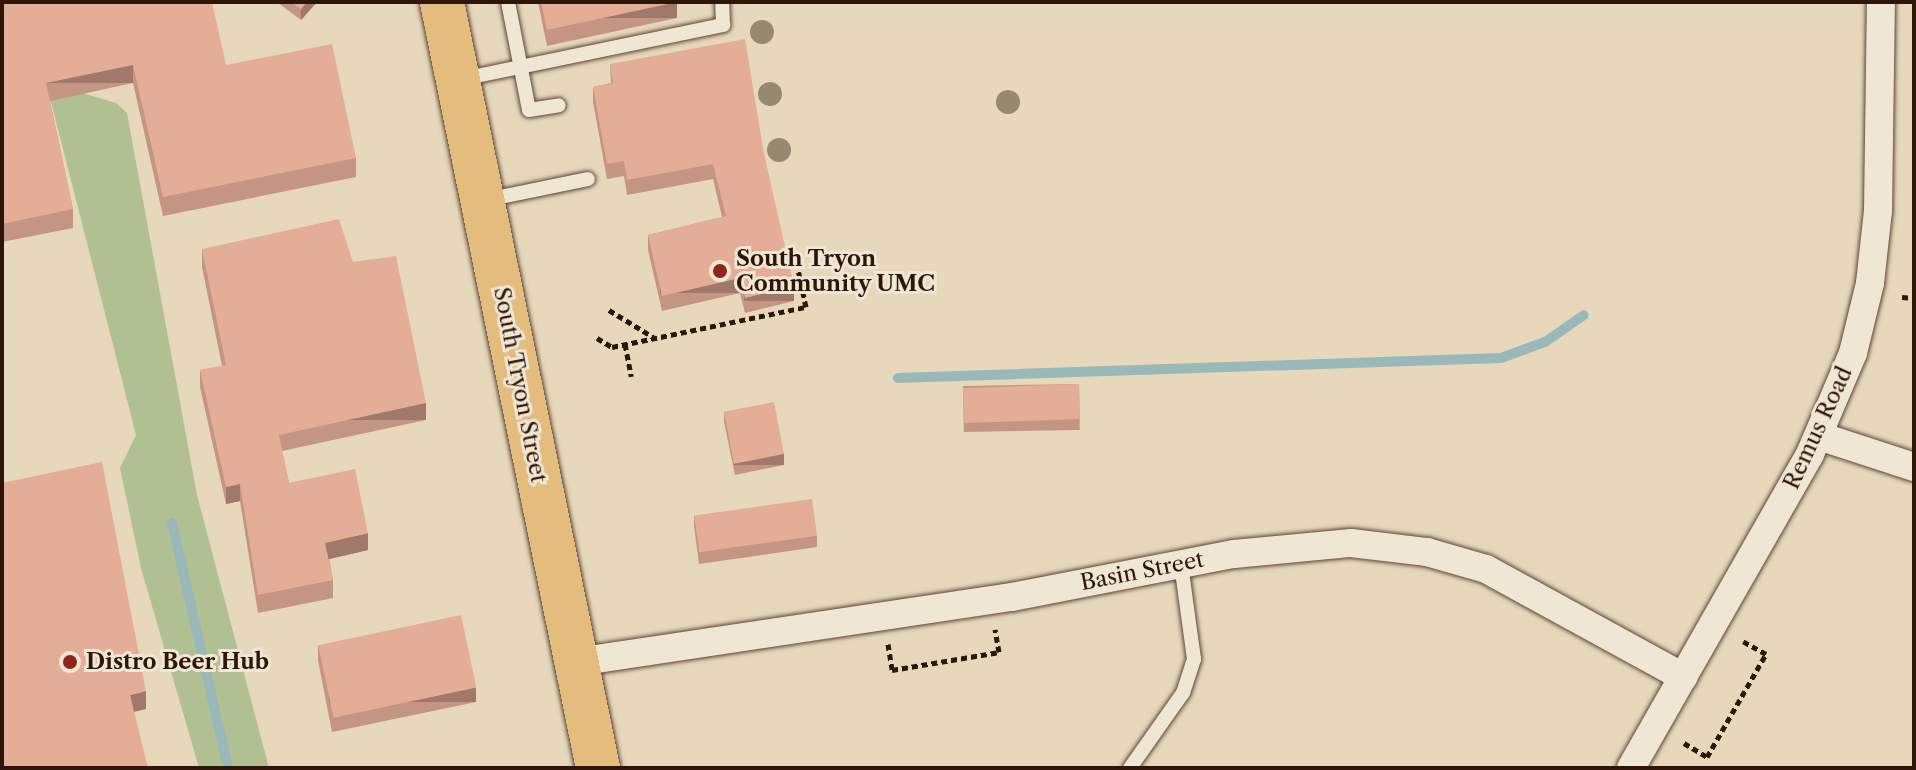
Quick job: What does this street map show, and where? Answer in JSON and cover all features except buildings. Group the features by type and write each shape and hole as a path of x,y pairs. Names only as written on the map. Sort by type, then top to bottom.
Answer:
{"main road":[{"name":"South Tryon Street","path":"442,2 598,768"}],"street":[{"name":"Remus Road","path":"1631,768 1819,436 1853,353 1870,283 1878,211 1881,2"},
{"path":"1819,436 1914,467"},
{"name":"Basin Street","path":"576,662 876,619 1181,564 1351,543 1427,552 1513,581 1683,677"}],"lane":[{"path":"508,2 529,110 559,105"},
{"path":"457,80 723,25 722,2"},
{"path":"482,201 588,179"},
{"path":"1130,768 1183,693 1194,659 1181,564"}],"path":[{"path":"597,338 612,347 806,307 796,260"},
{"path":"1902,297 1914,298"},
{"path":"609,310 653,337"},
{"path":"625,344 631,376"},
{"path":"888,644 892,670 999,652 995,628"},
{"path":"1684,743 1707,757 1752,680 1766,654 1743,641"}],"green space":[{"path":"66,88 116,103 127,113 197,495 269,768 199,768 141,568 120,468 136,435 50,98"}],"waterway":[{"path":"898,378 1501,358 1545,342 1584,315"},
{"path":"172,523 228,768"}],"place":[{"name":"South Tryon Community UMC","path":"720,271"},
{"name":"Distro Beer Hub","path":"70,662"}]}
